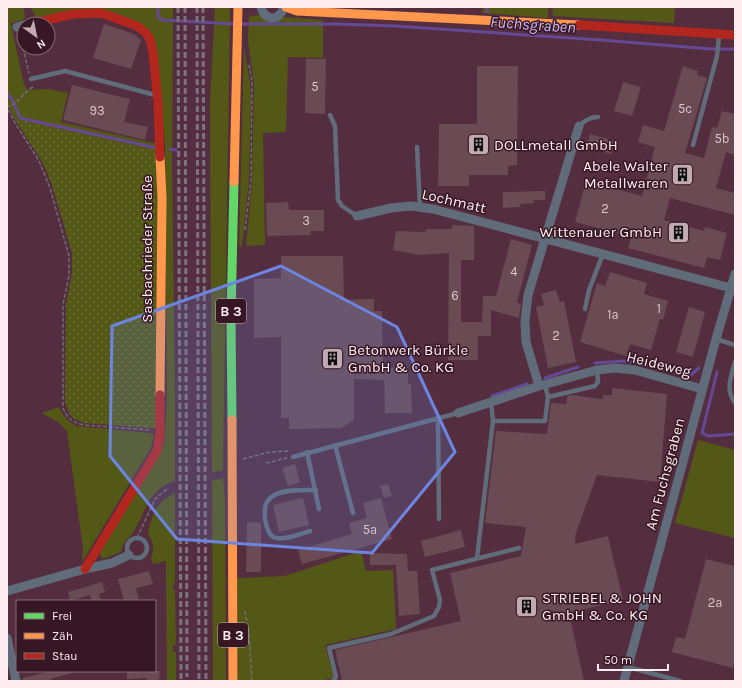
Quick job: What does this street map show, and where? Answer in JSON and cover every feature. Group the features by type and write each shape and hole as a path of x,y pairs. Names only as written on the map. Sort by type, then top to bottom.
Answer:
{"street":[{"path":"261,7 263,13 267,17 274,18 279,16 285,7 297,11 347,10 719,39 735,35"},
{"name":"B 3","path":"233,681 231,317 238,11"},
{"name":"Sasbachrieder Straße","path":"56,18 73,14 101,13 137,26 145,32 150,40 153,52 157,95 162,198 160,434 157,451 85,569"},
{"path":"542,385 526,342 528,295 579,126"},
{"name":"Lochmatt","path":"357,216 391,208 411,206 433,209 731,288"},
{"name":"Am Fuchsgraben","path":"624,681 702,389 735,274"},
{"name":"Heideweg","path":"458,413 542,385 597,370 616,368 634,370 702,389"},
{"path":"7,591 112,563 129,555"},
{"path":"7,638 16,681"}],"lane":[{"path":"693,145 717,56 719,39"},
{"path":"30,78 65,71 157,95"},
{"path":"330,115 335,126 338,200 342,206 357,216"},
{"path":"579,126 583,121 591,117 598,117"},
{"path":"417,147 420,207"},
{"path":"585,310 589,290 603,254"},
{"path":"716,339 735,345"},
{"path":"735,362 729,385 732,399 735,403"},
{"path":"548,397 595,386 598,382 597,370"},
{"path":"492,420 545,420 548,397 542,385"},
{"path":"477,558 492,420 491,402"},
{"path":"293,457 307,452 458,413"},
{"path":"438,418 439,519"},
{"path":"335,445 353,513"},
{"path":"307,452 319,509"},
{"path":"310,531 285,538 271,536 268,531 265,508 268,501 274,495 286,492 316,490"},
{"path":"138,538 144,541 147,549 144,556 136,558 129,555 127,548 130,540 138,538"},
{"path":"333,681 336,677 329,648 391,634 434,616 439,607 440,600 432,570 519,548"},
{"path":"628,667 680,681"}],"path":[{"path":"26,56 33,87 27,90 16,103 7,107 15,123 39,161 50,188 69,256 69,276 64,304 62,408 66,416 74,422 83,425 150,430 160,434"},
{"path":"245,237 251,180 252,82 249,62"},
{"path":"241,459 270,452 289,451"},
{"path":"266,463 293,457"},
{"path":"138,538 155,499 167,489"},
{"path":"244,608 250,635 252,681"}],"highlighted area":[{"path":"281,266 397,327 455,452 372,553 177,539 110,456 112,326"}],"green space":[{"path":"7,7 28,7 24,8 25,16 16,16 16,22 11,23 16,47 16,56 18,56 23,81 27,90 48,89 68,93 61,122 158,144 159,152 14,118 7,103"},
{"path":"31,7 173,7 172,165 175,481 166,484 154,494 133,533 125,541 121,552 103,559 100,552 164,443 167,404 165,144 154,38 99,9 44,16 35,16"},
{"path":"215,7 230,7 223,470 212,473 210,104"},
{"path":"483,7 548,7 548,18 482,13"},
{"path":"553,7 675,7 674,23 552,16"},
{"path":"259,15 323,20 323,58 288,57 286,132 263,133 265,245 246,246 252,182 254,83 248,41 249,16"},
{"path":"244,47 251,96 249,181 242,246 239,246"},
{"path":"14,118 159,152 160,429 84,423 73,418 69,413 65,401 66,304 72,273 72,253 52,185 43,163"},
{"path":"59,407 66,418 76,426 151,433 154,435 151,448 82,562 83,549 67,431 58,422 42,413"},
{"path":"698,440 735,450 735,538 675,523"},
{"path":"223,478 225,500 226,681 213,681 212,481"},
{"path":"175,493 175,583 173,583 173,590 175,590 176,645 173,645 173,652 176,652 176,681 167,681 166,561 153,564 151,558 153,545 148,533 153,514 156,509 163,501"},
{"path":"361,551 366,571 393,570 396,629 325,645 334,678 318,681 238,681 237,578 285,576"}],"building":[{"path":"104,24 134,34 141,40 131,69 93,58"},
{"path":"306,59 326,59 325,114 305,113"},
{"name":"DOLLmetall GmbH","path":"477,66 518,66 517,165 508,166 508,175 469,175 469,186 438,186 439,124 477,124"},
{"path":"683,66 698,71 697,75 707,78 685,153 704,158 712,127 717,128 722,111 735,114 735,155 726,152 716,188 735,193 735,215 670,198 664,220 704,231 705,227 727,233 720,260 707,257 704,268 628,248 631,237 575,222 586,181 642,196 655,147 638,142 643,125 664,131"},
{"path":"623,82 641,87 632,116 614,111"},
{"path":"72,85 130,99 124,122 148,127 145,140 63,120"},
{"path":"590,134 615,141 611,154 586,147"},
{"path":"545,191 545,200 534,200 534,203 520,204 520,207 503,208 503,192"},
{"path":"288,202 289,210 324,210 324,231 310,231 311,235 267,236 266,203"},
{"path":"452,225 474,226 474,260 461,260 461,322 482,322 483,296 496,296 511,239 532,245 517,302 521,304 519,318 491,310 491,336 478,336 478,360 448,360 449,253 419,255 393,250 396,231 425,232 426,229 452,229"},
{"name":"Betonwerk Bürkle GmbH & Co. KG","path":"281,256 343,256 344,300 374,299 374,311 382,311 383,368 408,367 408,384 411,384 412,413 385,413 384,380 354,379 354,420 341,428 289,429 289,418 281,418 281,337 254,338 254,279 281,278"},
{"path":"610,272 647,283 644,294 668,301 663,320 660,319 651,350 630,344 626,356 580,342 597,283 605,286"},
{"path":"556,290 560,302 564,301 576,362 548,368 536,307 544,305 541,294"},
{"path":"689,307 705,312 693,357 676,352"},
{"path":"612,388 667,394 660,482 597,475 576,533 575,544 608,536 623,600 569,613 584,681 342,681 335,650 461,621 450,573 521,556 526,527 485,523 496,431 547,434 551,403 566,404 567,396 572,395 603,399 603,395 612,395"},
{"path":"295,464 300,482 288,486 282,468"},
{"path":"388,484 392,496 384,498 380,486"},
{"path":"303,498 309,525 279,532 273,505"},
{"path":"381,498 392,539 302,564 298,550 352,534 349,523 367,518 363,503"},
{"path":"247,522 261,523 261,572 246,572"},
{"path":"461,530 465,547 425,557 421,541"},
{"path":"370,553 407,554 408,571 417,571 420,614 399,616 396,565 370,565"},
{"path":"706,559 735,566 735,659 733,668 672,652 676,637 685,639"},
{"path":"149,571 153,584 136,588 139,600 124,600 118,579"},
{"path":"102,582 105,592 99,594 101,600 92,600 90,595 70,600 68,592"},
{"path":"160,671 159,681 146,681 147,678 127,679 127,672"},
{"path":"48,672 72,673 50,679 51,681 23,681 23,678"}],"waterway":[{"name":"Fuchsgraben","path":"158,7 158,16 162,20 234,24"},
{"path":"487,7 487,12"},
{"name":"Fuchsgraben","path":"242,24 336,24 395,26 711,49 735,49"},
{"path":"7,93 12,99 20,118 157,148"},
{"path":"170,149 176,150"},
{"path":"595,363 623,361 650,365"},
{"path":"545,378 578,367"},
{"path":"686,376 691,375 699,368"},
{"path":"717,372 702,433 708,436 735,434"},
{"path":"492,396 527,384"}],"railway":[{"path":"178,7 181,681"},
{"path":"185,7 187,677"},
{"path":"197,7 199,681"},
{"path":"203,7 206,681"}],"traffic: fast":[{"path":"232,420 231,317 234,182"}],"traffic: slow":[{"path":"234,182 238,7"},
{"path":"286,7 297,11 579,25"},
{"path":"160,157 162,198 160,395"},
{"path":"232,420 233,681"}],"traffic: jam":[{"path":"56,18 73,14 101,13 137,26 145,32 150,39 153,52 158,103 160,157"},
{"path":"579,25 735,35"},
{"path":"85,569 157,451 160,434 160,395"}],"place":[{"name":"DOLLmetall GmbH","path":"478,145"},
{"name":"Abele Walter Metallwaren","path":"683,175"},
{"name":"Wittenauer GmbH","path":"678,232"},
{"name":"Betonwerk Bürkle GmbH & Co. KG","path":"332,359"},
{"name":"STRIEBEL & JOHN GmbH & Co. KG","path":"527,607"}]}
